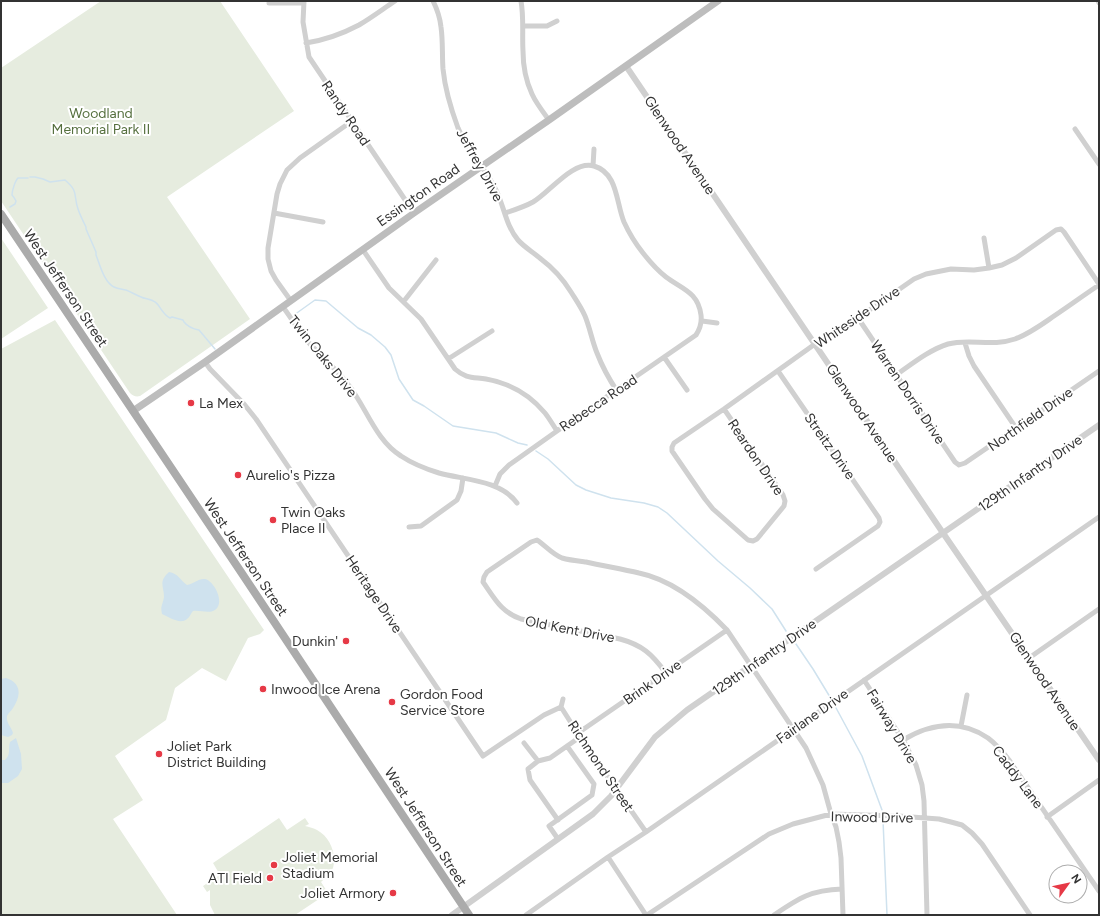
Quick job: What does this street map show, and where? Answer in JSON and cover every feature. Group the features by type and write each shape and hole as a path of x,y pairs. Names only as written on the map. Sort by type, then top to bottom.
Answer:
{"main road":[{"name":"Essington Road","path":"133,411 718,1"},
{"name":"West Jefferson Street","path":"1,214 469,915"}],"street":[{"path":"306,43 341,34 360,24 395,1"},
{"name":"Jeffrey Drive","path":"433,1 441,27 443,70 446,89 459,130 496,191 511,229 517,239 554,270 577,300 585,315 604,370 617,391"},
{"path":"522,1 522,50 527,81 532,94 549,120"},
{"path":"269,3 304,2"},
{"name":"Randy Road","path":"304,2 303,22 309,57 414,213"},
{"path":"523,26 547,26 557,21"},
{"name":"Glenwood Avenue","path":"626,66 1099,760"},
{"name":"Twin Oaks Drive","path":"291,301 276,280 268,259 268,248 277,194 287,170 300,158 352,121"},
{"path":"1075,129 1099,164"},
{"path":"593,166 594,149"},
{"path":"505,213 533,202 545,194 573,170 584,166 593,166 604,170 610,178 624,221 632,238 652,264 666,277 693,296 698,303 702,321 717,323"},
{"path":"274,213 323,222"},
{"name":"Whiteside Drive","path":"753,541 748,540 713,509 672,451 674,443 815,344 858,318 914,279 926,274 951,269 974,270 1002,265 1016,258 1056,230 1061,229 1099,284"},
{"path":"984,238 989,268"},
{"path":"363,250 388,288 422,319 455,369 468,377 487,379 515,388 527,395 545,413 557,430"},
{"path":"404,301 436,260"},
{"path":"896,375 936,349 949,344 1004,342 1031,332 1099,284"},
{"name":"Twin Oaks Drive","path":"283,307 309,343 348,384 374,427 386,443 399,456 418,466 495,486 513,498 517,503"},
{"name":"Warren Dorris Drive","path":"858,318 955,462 959,465"},
{"name":"Rebecca Road","path":"495,486 500,474 509,465 557,430 617,391 696,335 700,330 702,321"},
{"path":"448,359 492,331"},
{"path":"965,343 974,366 1016,428"},
{"path":"664,357 687,390"},
{"name":"Heritage Drive","path":"205,362 256,419 483,756 544,715 561,707"},
{"name":"Streitz Drive","path":"778,371 879,518 880,522 878,526 816,569"},
{"name":"Northfield Drive","path":"959,465 965,463 1099,371"},
{"name":"Reardon Drive","path":"724,409 786,501 784,506 757,539 753,541"},
{"name":"129th Infantry Drive","path":"452,915 593,814 616,789 655,737 687,710 1099,425"},
{"path":"410,527 420,526 457,500 461,491 463,478"},
{"name":"Fairlane Drive","path":"526,915 1099,517"},
{"name":"Old Kent Drive","path":"665,672 657,660 634,643 521,620 513,616 500,606 483,582 484,577 487,572 531,542 537,540 549,551 562,558 642,573 665,582 686,594 727,630"},
{"path":"1029,658 1099,609"},
{"path":"727,630 806,748 823,785 839,842 843,915"},
{"name":"Brink Drive","path":"538,761 550,758 665,672 727,630"},
{"name":"Fairway Drive","path":"864,680 903,740 916,765 922,786 925,818 927,915"},
{"path":"961,726 967,695"},
{"name":"Richmond Street","path":"563,699 561,707 646,832"},
{"name":"Caddy Lane","path":"903,740 914,733 945,725 961,726 976,731 988,738 1000,748 1009,760 1099,891"},
{"path":"524,743 538,761 528,769 530,780 558,820"},
{"path":"558,839 549,826 592,795 594,784 567,746"},
{"path":"1047,817 1099,780"},
{"name":"Inwood Drive","path":"647,915 769,834 793,824 831,814 925,818 962,825 982,844 1030,915"},
{"path":"608,857 647,915"},
{"path":"774,915 794,901 810,894 826,890 842,889"}],"green space":[{"name":"Woodland Memorial Park II","path":"101,1 220,1 294,111 167,197 250,319 140,396 135,396 130,393 1,201 1,68"},
{"path":"1,238 48,308 1,339"},
{"path":"55,320 264,630 260,634 248,638 226,681 202,668 175,688 166,720 115,756 143,800 113,819 177,915 1,915 1,349"},
{"name":"Joliet Memorial Stadium","path":"279,818 287,830 305,818 309,824 305,826 322,833 329,841 333,852 334,863 329,874 321,882 328,893 295,915 215,915 210,905 210,890 207,892 203,886 220,875 213,863"}],"water":[{"path":"169,572 177,575 187,585 200,579 208,580 215,587 219,597 218,606 215,610 210,612 193,611 184,621 174,620 162,614 161,607 164,597 162,584"},
{"path":"6,678 15,683 19,695 7,717 13,733 8,737 1,735 1,679"},
{"path":"16,738 21,754 22,769 18,776 8,783 1,783 1,760 5,760 7,758 9,754 10,742"}],"waterway":[{"path":"30,177 35,177 50,182 65,180 72,187 79,211 101,268 111,285 157,303 163,312 170,318 172,317 183,320 189,326 199,330 215,349"},
{"path":"10,207 15,204 16,201 12,195 17,179 28,178"},
{"path":"294,315 315,300 326,301 358,328 371,335 385,347 391,355 399,379 413,400 453,426 496,433 518,443 527,445"},
{"path":"536,451 548,459 576,485 586,490 611,498 644,503 658,507 667,513 772,609 786,631"},
{"path":"796,644 830,697"},
{"path":"835,706 862,756 882,810"},
{"path":"883,820 887,915"}],"place":[{"name":"La Mex","path":"191,403"},
{"name":"Aurelio's Pizza","path":"238,475"},
{"name":"Twin Oaks Place II","path":"273,520"},
{"name":"Dunkin'","path":"346,641"},
{"name":"Inwood Ice Arena","path":"263,689"},
{"name":"Gordon Food Service Store","path":"392,702"},
{"name":"Joliet Park District Building","path":"159,754"},
{"name":"Joliet Memorial Stadium","path":"274,865"},
{"name":"ATI Field","path":"270,878"},
{"name":"Joliet Armory","path":"393,893"}]}
